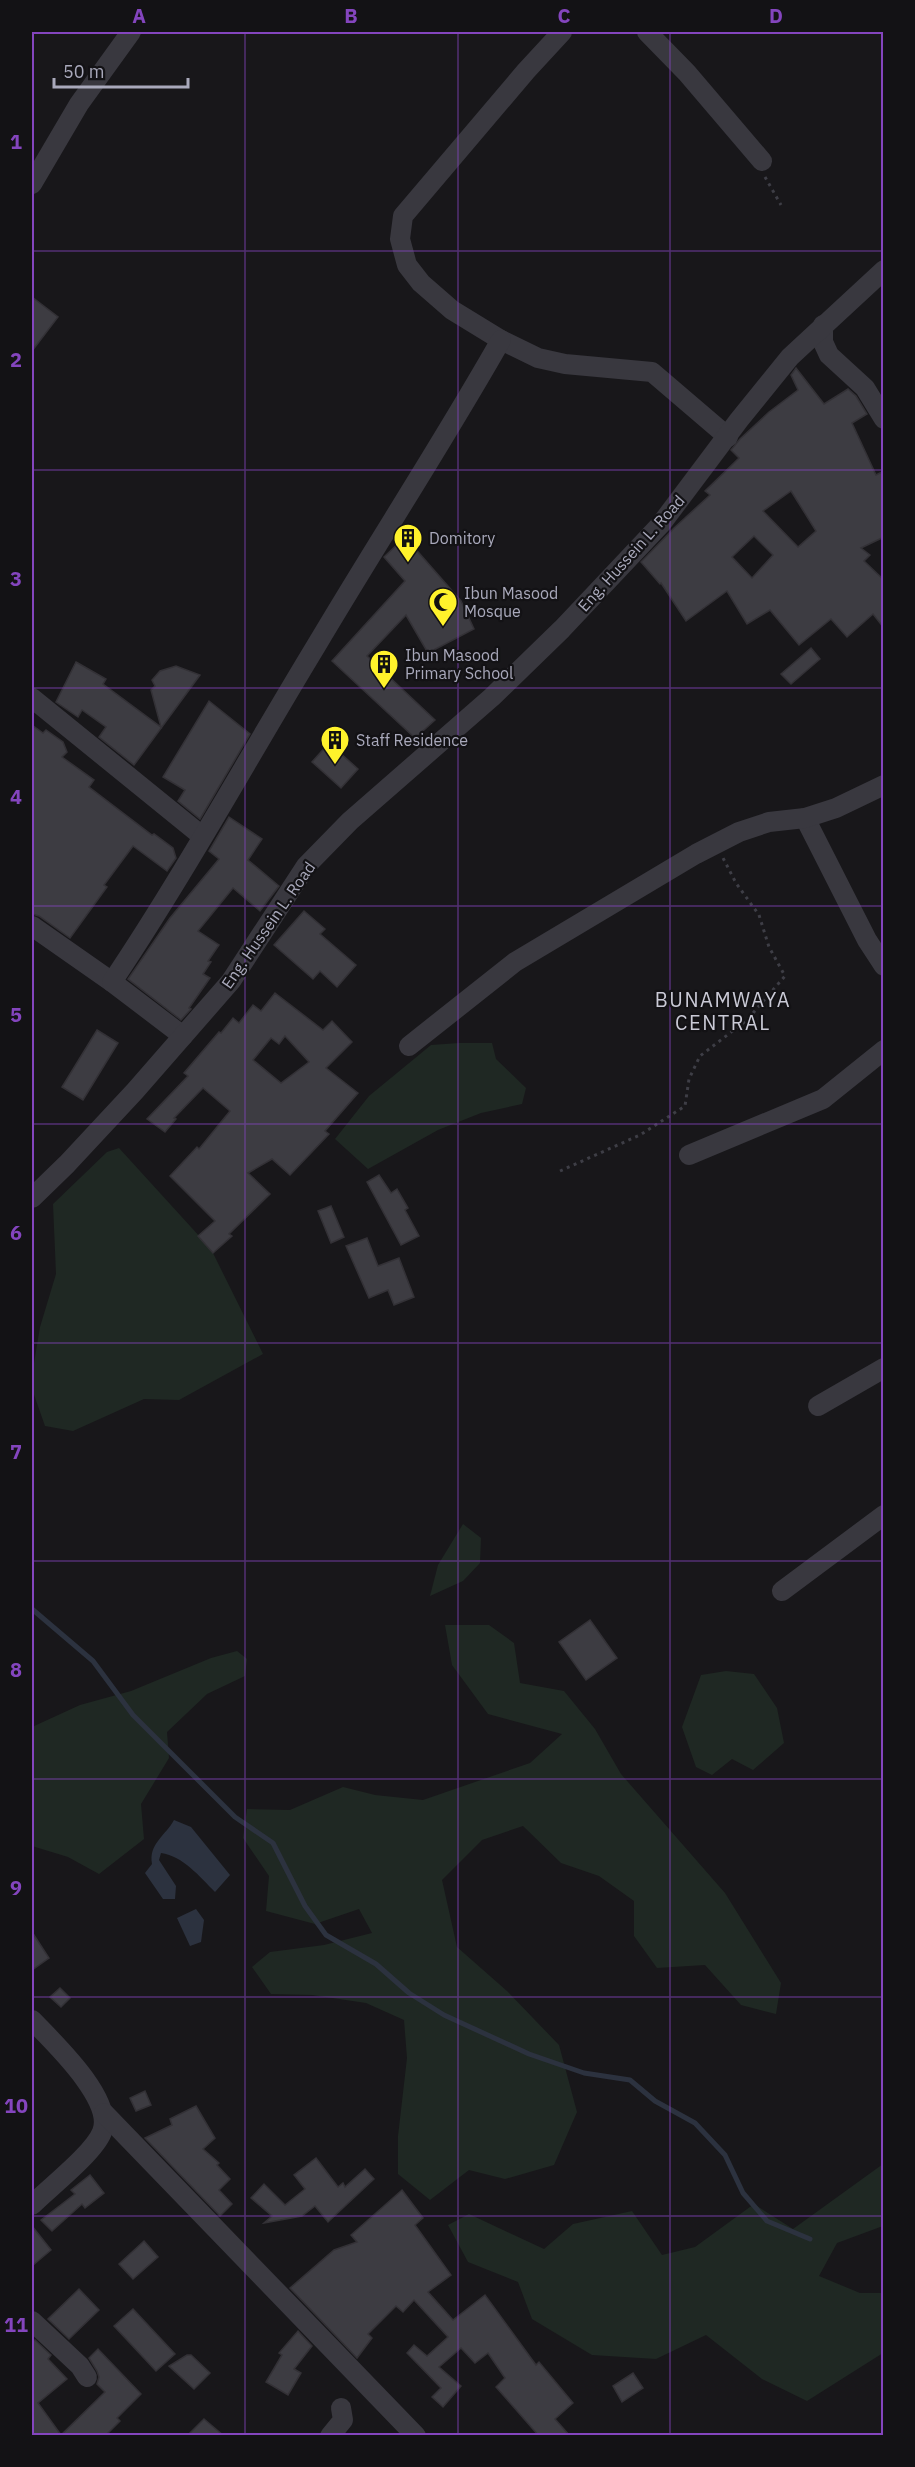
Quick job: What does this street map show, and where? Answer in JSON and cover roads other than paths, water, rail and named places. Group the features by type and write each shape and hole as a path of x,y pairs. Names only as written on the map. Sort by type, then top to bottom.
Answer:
{"street":[{"path":"32,184 79,104 131,32"},
{"path":"562,32 525,71 403,216 400,239 407,265 421,283 452,310 501,340 552,362 652,372 728,436"},
{"path":"647,32 687,73 762,161"},
{"name":"Eng. Hussein L. Road","path":"32,1198 67,1164 231,981 306,866 350,821 492,697 562,629 661,524 768,382 823,325 884,270"},
{"path":"823,325 823,342 829,355 860,383 884,419"},
{"path":"112,982 150,925 358,575 461,411 501,340"},
{"path":"32,698 202,836"},
{"path":"409,1046 515,962 716,843 769,822 805,818 836,808 884,785"},
{"path":"805,818 867,940 884,966"},
{"path":"32,926 112,982 183,1036"},
{"path":"689,1155 824,1099 884,1050"},
{"path":"818,1406 884,1368"},
{"path":"782,1591 884,1515"},
{"path":"32,2020 71,2061 97,2097 104,2113 105,2124 90,2149 32,2205"},
{"path":"104,2113 416,2436"},
{"path":"32,2321 80,2366 87,2377"},
{"path":"330,2436 343,2420 340,2408"}],"water":[{"path":"174,1820 191,1827 230,1875 215,1892 191,1868 169,1855 161,1853 159,1860 176,1886 175,1899 163,1899 145,1873 152,1864 151,1857 155,1845"},
{"path":"196,1909 204,1920 201,1942 190,1946 177,1918"}],"waterway":[{"path":"32,1609 93,1661 133,1715 235,1817 273,1843 305,1906 326,1935 376,1964 409,1993 444,2015 529,2054 584,2073 630,2080 655,2101 695,2123 725,2155 743,2193 767,2221 810,2239"}],"place":[{"name":"Domitory","path":"408,564"},
{"name":"Ibun Masood Mosque","path":"443,628"},
{"name":"Ibun Masood Primary School","path":"384,690"},
{"name":"Staff Residence","path":"335,766"}],"district":[{"name":"BUNAMWAYA CENTRAL","path":"723,1012"}]}
